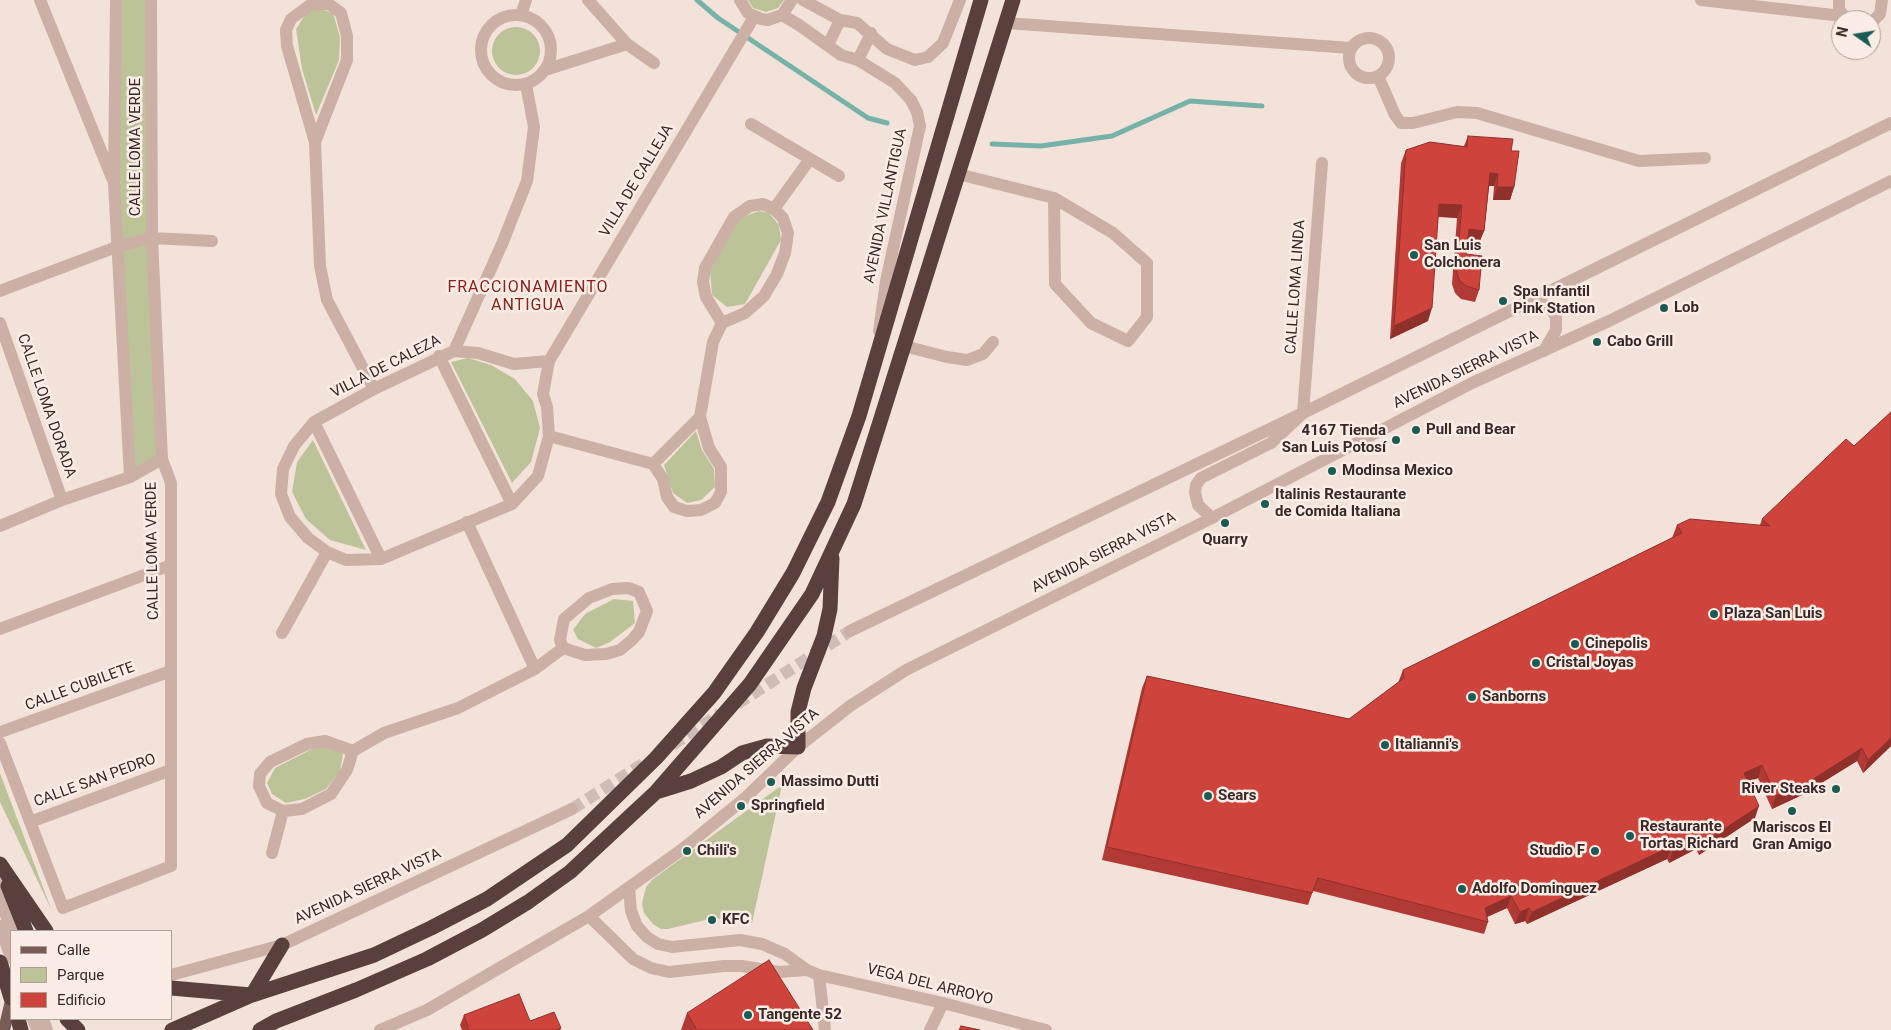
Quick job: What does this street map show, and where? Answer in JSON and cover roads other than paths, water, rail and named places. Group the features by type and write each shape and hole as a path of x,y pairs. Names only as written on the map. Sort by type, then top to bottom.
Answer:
{"highway":[{"path":"172,1030 252,995 374,955 487,899 566,846 656,758 714,693 757,632 793,573 828,502 859,416 875,356 981,0"},
{"path":"260,1030 276,1021 356,990 427,959 482,930 570,872 656,792 750,684 812,594 854,504 1013,0"},
{"path":"656,792 691,781 721,767 742,753 767,746 798,747 798,712 804,688 824,636 830,609 832,551"},
{"path":"0,864 45,930"},
{"path":"0,868 26,930"},
{"path":"252,995 282,945"},
{"path":"0,962 10,997"},
{"path":"172,988 252,995"},
{"path":"68,1020 78,1030"}],"main road":[{"path":"4,1030 10,1004"}],"street":[{"path":"40,0 114,183"},
{"name":"CALLE LOMA VERDE","path":"116,0 114,183 119,246 130,477"},
{"name":"CALLE LOMA VERDE","path":"30,822 63,908 171,866 171,483 162,459 152,238 152,0"},
{"path":"521,15 526,0"},
{"path":"588,0 627,44 654,63"},
{"path":"740,1 751,21 768,20 782,15 792,0"},
{"path":"803,0 840,20 857,24 871,33 887,49 907,58 923,59 935,52 943,43 960,0"},
{"path":"1701,0 1831,16"},
{"path":"315,142 347,60 347,36 341,14 329,4 310,5 291,19 286,30 287,46 315,142 320,266 327,300 374,389"},
{"path":"521,15 533,18 549,36 551,47 550,59 545,70 536,79 526,84 503,83 486,69 482,58 481,44 490,26 504,17 521,15"},
{"name":"AVENIDA VILLANTIGUA","path":"782,15 841,55 858,60 895,83 911,100 918,112 920,126 886,281 875,356"},
{"path":"828,45 840,20"},
{"name":"VILLA DE CALLEJA","path":"549,361 751,21"},
{"path":"1006,23 1351,48"},
{"path":"858,60 871,33"},
{"path":"1367,37 1382,42 1387,48 1388,66 1378,76 1364,78 1352,70 1348,56 1351,48 1360,39 1367,37"},
{"path":"545,70 627,44"},
{"path":"1378,76 1395,115 1402,123 1413,123 1457,112 1477,113 1639,160 1705,158"},
{"path":"454,351 502,244 527,181 534,127 526,84"},
{"path":"850,631 1303,413 1891,123"},
{"path":"751,124 839,176"},
{"path":"774,209 810,159"},
{"name":"CALLE LOMA LINDA","path":"1303,413 1322,163"},
{"path":"958,174 1054,198 1113,233 1147,263 1147,317 1128,341 1091,323 1054,284 1054,198"},
{"name":"AVENIDA SIERRA VISTA","path":"380,1030 427,1010 589,916 684,848 744,799 798,747 850,706 906,670 1212,518 1472,383 1609,321 1891,181"},
{"path":"548,436 653,464 663,479 667,497 674,506 687,511 701,510 715,503 721,492 721,467 709,448 700,417 713,342 722,323 745,313 764,296 777,274 786,253 788,233 783,218 774,209 763,204 750,206 734,217 711,254 705,268 703,282 706,297 722,323"},
{"path":"0,291 119,246 152,238 212,242"},
{"path":"1534,299 1551,309 1556,317 1556,330 1544,351"},
{"name":"CALLE LOMA DORADA","path":"0,323 62,500"},
{"path":"904,346 947,358 967,360 983,354 993,342"},
{"name":"VILLA DE CALEZA","path":"454,351 478,353 514,364 549,361 543,394 547,407 548,436 538,476 512,504 381,559 346,560 327,552 308,538 290,517 281,494 283,468 294,446 314,422 438,356 454,351"},
{"path":"438,356 512,504"},
{"path":"1212,518 1198,505 1195,492 1200,478 1271,443 1303,413"},
{"path":"653,464 700,417"},
{"path":"314,422 381,559"},
{"path":"0,526 62,500 130,477 162,459"},
{"path":"467,522 535,669"},
{"path":"282,633 327,552"},
{"path":"0,629 171,565"},
{"path":"628,588 638,592 647,612 646,620 639,632 620,650 606,654 585,655 563,648 560,640 564,619 589,598 612,589 628,588"},
{"path":"353,751 325,740 307,744 270,762 260,774 259,786 267,803 283,811 302,809 331,794 347,770 353,751 384,733 458,708 535,669 563,648"},
{"name":"CALLE CUBILETE","path":"0,732 171,671"},
{"path":"0,742 30,822"},
{"name":"CALLE SAN PEDRO","path":"30,822 171,770"},
{"name":"AVENIDA SIERRA VISTA","path":"172,975 282,945 572,809"},
{"path":"272,853 283,811"},
{"path":"0,885 4,910 12,930"},
{"name":"VEGA DEL ARROYO","path":"629,887 631,911 637,926 647,938 658,944 672,947 720,941 747,941 762,944 785,954 807,970 819,975 943,1003 1001,1025 1046,1030"},
{"name":"VEGA DEL ARROYO","path":"589,916 633,959 651,968 669,972 724,966 742,966 780,972 807,970"},
{"path":"0,926 10,955"},
{"path":"819,975 825,1030"},
{"path":"930,1030 943,1003"}],"waterway":[{"path":"697,0 718,18 868,118 887,123"},
{"path":"992,144 1041,146 1112,136 1190,101 1262,106"}],"tunnel":[{"path":"737,704 850,631"},
{"path":"672,745 720,714"},
{"path":"572,809 646,762"}],"place":[{"name":"San Luis Colchonera","path":"1414,255"},
{"name":"Spa Infantil Pink Station","path":"1503,301"},
{"name":"Lob","path":"1664,308"},
{"name":"Cabo Grill","path":"1597,342"},
{"name":"Pull and Bear","path":"1416,430"},
{"name":"4167 Tienda San Luis Potosí","path":"1396,440"},
{"name":"Modinsa Mexico","path":"1332,471"},
{"name":"Italinis Restaurante de Comida Italiana","path":"1265,504"},
{"name":"Quarry","path":"1225,523"},
{"name":"Plaza San Luis","path":"1714,614"},
{"name":"Cinepolis","path":"1575,644"},
{"name":"Cristal Joyas","path":"1536,663"},
{"name":"Sanborns","path":"1472,697"},
{"name":"Italianni's","path":"1385,745"},
{"name":"Massimo Dutti","path":"771,782"},
{"name":"River Steaks","path":"1836,789"},
{"name":"Sears","path":"1208,796"},
{"name":"Springfield","path":"741,806"},
{"name":"Mariscos El Gran Amigo","path":"1792,811"},
{"name":"Restaurante Tortas Richard","path":"1630,836"},
{"name":"Chili's","path":"687,851"},
{"name":"Studio F","path":"1595,851"},
{"name":"Adolfo Dominguez","path":"1462,889"},
{"name":"KFC","path":"712,920"},
{"name":"Tangente 52","path":"748,1015"}],"district":[{"name":"FRACCIONAMIENTO ANTIGUA","path":"528,297"}]}
